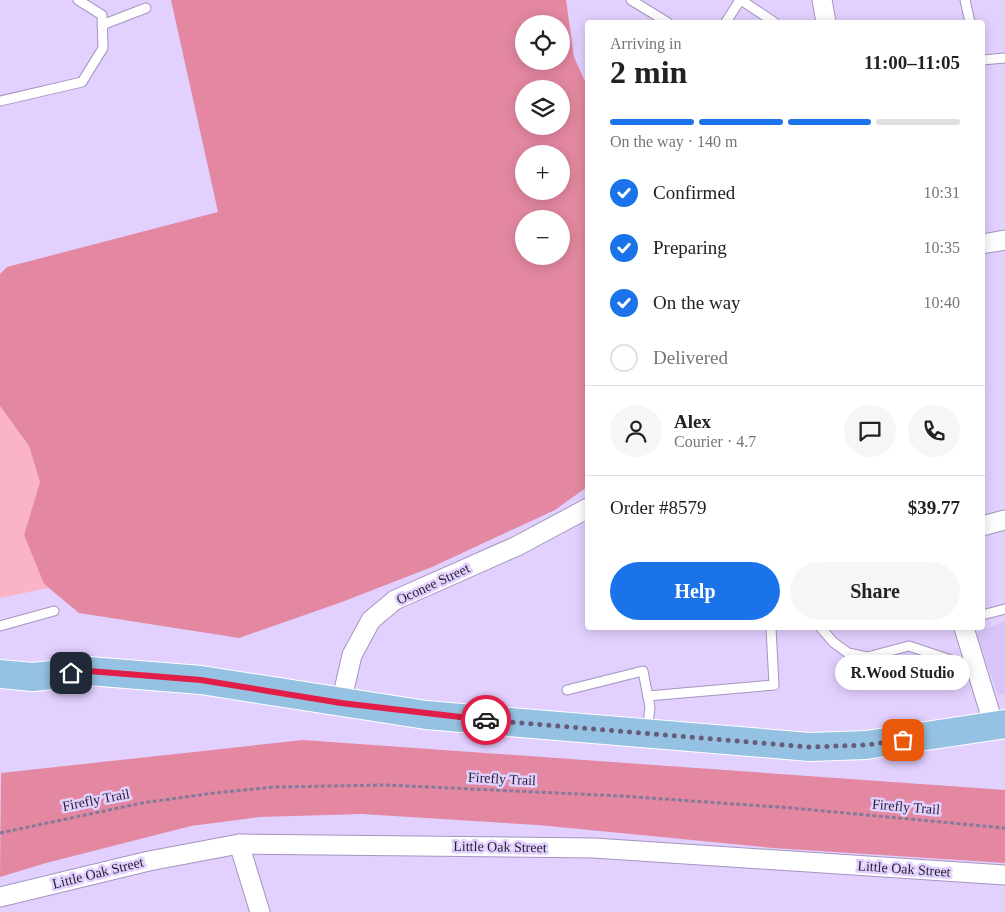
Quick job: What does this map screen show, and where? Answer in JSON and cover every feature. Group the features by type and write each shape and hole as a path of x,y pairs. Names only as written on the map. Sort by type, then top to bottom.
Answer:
{"main road":[{"path":"0,674 33,677 89,671 201,680 426,715 810,747 866,745 999,725"},
{"path":"0,695 33,677"}],"street":[{"path":"822,0 826,20"},
{"path":"985,243 1005,240"},
{"name":"Oconee Street","path":"341,703 352,655 371,620 395,600 517,546 585,510"},
{"path":"985,525 1005,520"},
{"path":"965,630 975,668 999,725"},
{"path":"239,844 260,912"},
{"name":"Little Oak Street","path":"0,897 149,860 239,844 594,848 1005,875"}],"lane":[{"path":"0,101 82,82 103,48 102,16 78,0"},
{"path":"632,0 664,20"},
{"path":"727,20 740,0 771,20"},
{"path":"965,0 970,20"},
{"path":"102,25 146,8"},
{"path":"985,60 1005,58"},
{"path":"985,614 1005,609"},
{"path":"0,626 54,611"},
{"path":"648,696 774,685 771,630"},
{"path":"823,630 833,642 848,653 867,657 909,646 975,668"},
{"path":"567,690 643,671 650,707 647,734"}],"path":[{"name":"Firefly Trail","path":"0,833 142,803 214,793 275,787 386,786 621,796 792,808 1005,828"}],"shaded area":[{"path":"171,0 566,0 568,15 515,15 515,70 570,70 570,28 574,57 585,82 585,488 555,510 432,567 342,602 239,638 79,613 44,584 24,535 40,482 29,446 0,406 0,274 7,267 218,212"},
{"path":"0,406 29,446 40,482 24,535 44,584 48,588 0,598"},
{"path":"1005,621 1005,694 998,695 976,633"},
{"path":"303,740 1005,790 1005,863 773,848 538,825 362,814 260,817 191,826 46,863 0,877 1,773"}],"way so far":[{"path":"486,720 726,742 810,747 866,745 903,740"}],"place":[{"name":"R.Wood Studio","path":"903,740"}],"route":[{"path":"71,673 89,671 201,680 426,715 486,720"}]}
